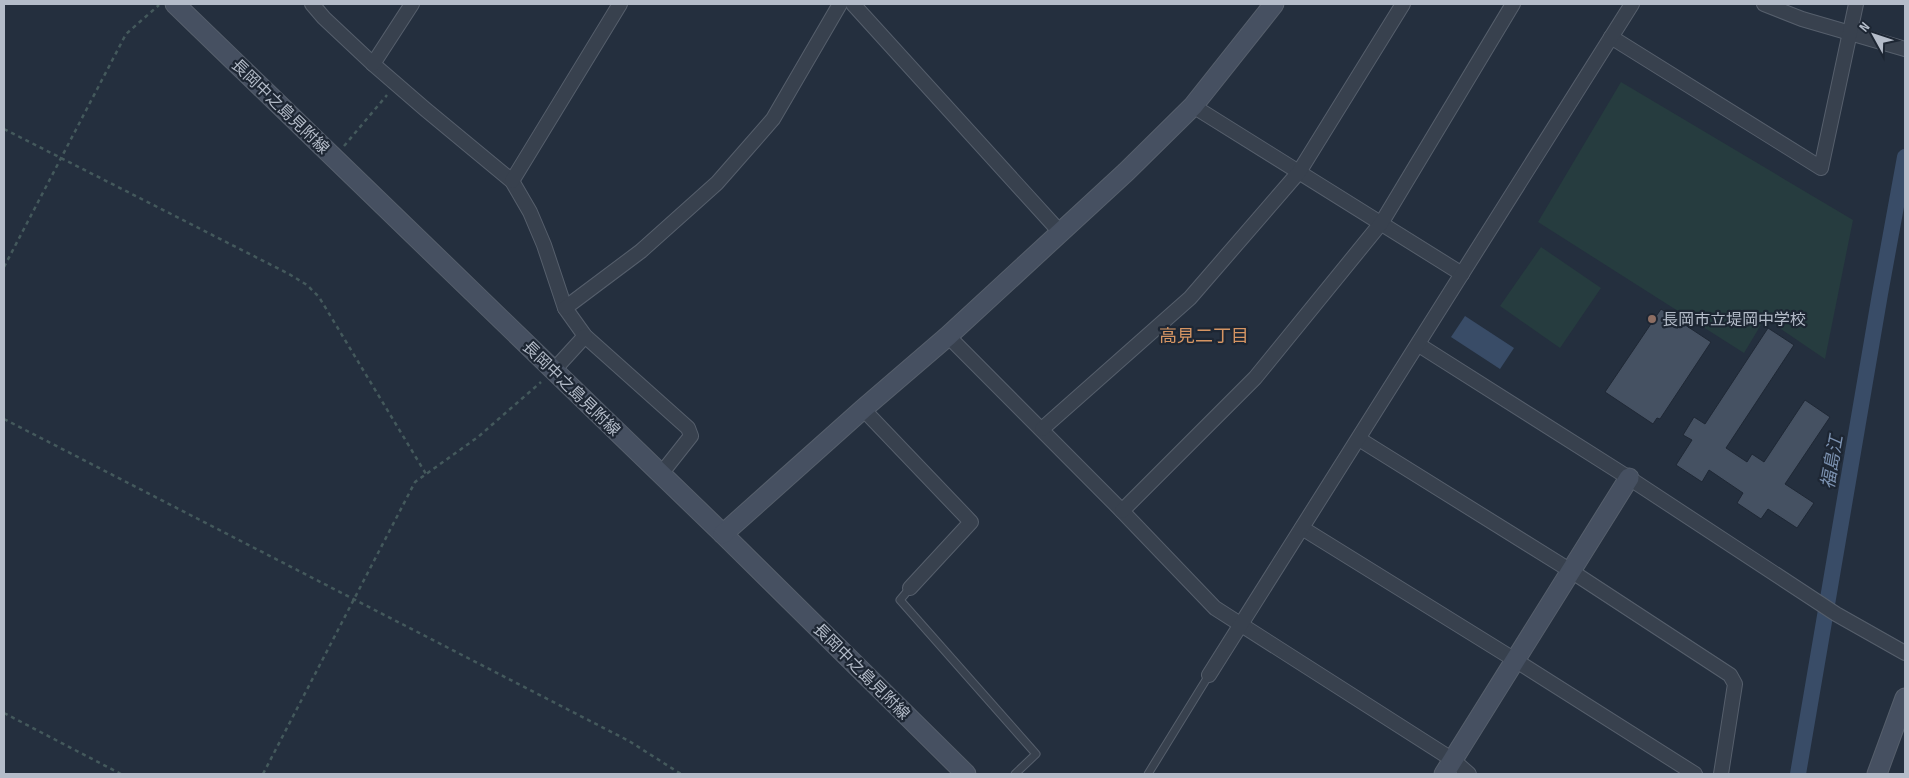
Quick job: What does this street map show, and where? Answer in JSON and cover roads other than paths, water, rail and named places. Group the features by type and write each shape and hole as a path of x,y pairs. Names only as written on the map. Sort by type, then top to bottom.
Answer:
{"main road":[{"name":"長岡中之島見附線","path":"175,4 723,534 966,774"},
{"path":"723,534 948,336 1126,172 1193,106 1274,4"},
{"path":"1449,767 1629,478"},
{"path":"1877,774 1903,709"}],"street":[{"path":"312,4 324,18 373,64 424,109 512,181 530,212 544,245 565,308 585,336 688,428 691,436 661,474"},
{"path":"373,64 412,4"},
{"path":"512,181 620,4"},
{"path":"565,308 642,251 717,183 773,119 840,4"},
{"path":"853,4 1060,232"},
{"path":"1042,430 1190,298 1299,172 1403,4"},
{"path":"1122,511 1254,378 1382,222 1513,4"},
{"path":"1209,675 1419,345 1632,4"},
{"path":"1764,4 1802,19 1905,49"},
{"path":"1611,37 1821,168 1856,4"},
{"path":"1193,106 1382,222 1462,274"},
{"path":"554,371 585,336"},
{"path":"948,336 1122,511 1215,608 1449,767 1469,774"},
{"path":"1419,345 1629,478 1836,614 1905,652"},
{"path":"863,409 971,522 910,588"},
{"path":"1359,439 1571,571 1730,675 1735,684 1721,774"},
{"path":"1302,528 1694,774"}],"lane":[{"path":"910,588 900,600 1036,754 1016,774"},
{"path":"1148,774 1209,675"}],"water":[{"path":"1465,316 1514,348 1500,369 1451,337"}],"waterway":[{"name":"福島江","path":"1798,774 1905,157"}],"place":[{"name":"長岡市立堤岡中学校","path":"1652,319"}],"district":[{"name":"高見二丁目","path":"1204,336"}]}
